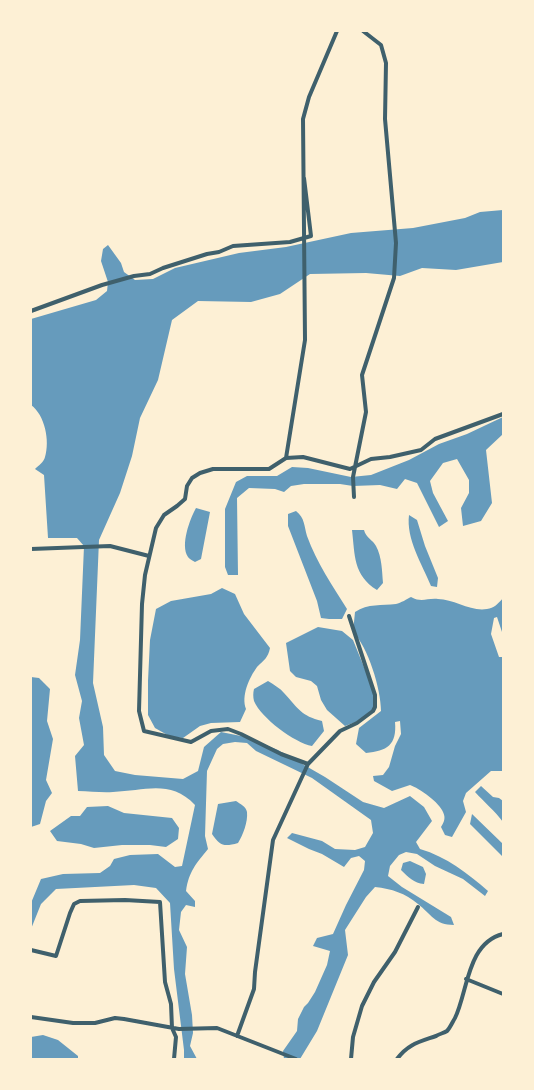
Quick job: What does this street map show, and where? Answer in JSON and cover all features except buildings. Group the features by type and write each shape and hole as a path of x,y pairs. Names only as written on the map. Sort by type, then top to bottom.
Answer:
{"street":[{"path":"286,458 305,340 303,119 309,97 337,31"},
{"path":"354,497 353,477 366,412 362,375 395,274 396,243 385,119 386,63 381,45 363,31"},
{"path":"31,311 102,285 134,276 150,274 163,268 206,254 219,252 233,246 290,242 311,236 302,167"},
{"path":"308,764 281,754 228,729 211,731 191,742 144,731 139,711 142,604 149,556 156,528 164,515 185,499 187,486 192,478 200,473 213,469 269,469 286,458 303,457 350,469 371,459 421,450 436,439 503,414"},
{"path":"31,549 80,549 110,546 149,556"},
{"path":"237,1036 254,989 274,840 308,764 340,731 362,720 375,707 375,696 349,616"},
{"path":"31,950 56,956 70,913 74,904 80,901 125,900 160,902 166,982 171,1004 172,1028 176,1037 174,1059"},
{"path":"351,1059 353,1037 362,1006 374,982 395,952 418,907"},
{"path":"397,1059 405,1048 446,1031 456,1016 466,979 486,942 503,934"},
{"path":"466,979 503,994"},
{"path":"31,1017 80,1023 95,1023 115,1018 179,1029 217,1028 296,1059"}],"water":[{"path":"503,210 503,262 456,270 422,268 400,276 366,273 310,274 280,294 251,302 198,301 172,320 158,380 140,418 132,456 120,493 99,540 93,683 103,727 104,755 115,771 135,775 183,779 198,771 204,747 221,732 246,737 278,750 363,802 384,808 410,796 424,807 432,821 416,842 420,849 439,856 456,866 488,891 485,896 463,879 435,866 417,854 406,852 399,855 390,866 388,876 402,887 451,917 454,925 438,921 403,894 375,887 366,897 345,930 348,955 317,1031 300,1059 284,1059 283,1051 297,1031 298,1019 315,992 327,965 330,951 313,946 317,938 333,934 364,870 365,861 359,856 351,858 344,867 322,854 287,838 292,833 322,841 335,849 355,850 365,847 373,833 371,820 312,778 256,751 247,743 223,744 217,749 207,771 205,836 208,849 191,873 187,884 186,891 195,901 195,907 186,905 181,912 179,930 187,947 185,974 192,1015 193,1033 190,1046 197,1059 184,1059 174,969 170,903 156,888 134,885 56,889 41,904 31,929 31,903 41,879 63,874 100,873 110,866 114,859 130,855 158,854 175,867 182,866 195,805 186,797 167,789 157,788 109,792 78,791 75,756 84,745 79,718 82,701 75,675 80,640 84,546 77,538 48,538 44,475 35,469 44,459 47,444 43,422 36,409 31,405 31,319 96,300 107,291 108,282 101,261 103,249 108,245 121,263 124,272 135,280 153,279 175,268 239,253 286,247 351,233 413,228 465,218 480,212"},
{"path":"503,417 503,434 486,450 492,503 481,521 463,526 461,508 469,493 469,480 457,459 443,463 430,481 433,493 448,521 439,527 417,483 405,479 397,489 380,485 353,486 340,484 304,484 291,486 284,492 275,489 249,488 237,498 238,575 228,575 225,567 225,509 236,482 247,476 277,476 292,467 308,468 351,477 371,475 409,460 439,444 467,434"},
{"path":"196,508 210,512 201,559 195,562 188,557 185,539"},
{"path":"296,511 303,519 307,536 320,565 347,609 342,619 321,618 317,601 288,526 288,514"},
{"path":"409,515 417,520 438,578 437,587 431,586 412,542"},
{"path":"352,530 364,530 378,550 383,583 377,590 363,578 359,571"},
{"path":"222,588 235,594 244,614 270,648 269,651 251,676 244,698 246,709 240,722 211,723 200,726 183,738 171,737 155,728 148,715 150,640 156,609 171,601 211,594"},
{"path":"411,597 421,600 450,601 475,609 494,607 503,598 503,635 497,617 494,618 491,634 499,657 503,657 503,771 491,771 466,793 463,801 466,812 452,837 445,835 441,827 444,822 444,814 441,808 424,792 410,785 392,791 374,781 373,776 383,775 389,767 395,746 401,734 400,721 395,722 392,741 380,751 366,753 356,744 359,728 381,711 379,691 373,669 364,648 353,632 355,612 370,606 391,605"},
{"path":"318,627 342,631 353,640 377,699 376,708 356,722 345,726 327,710 321,700 317,686 311,681 296,677 290,671 286,643"},
{"path":"31,677 39,678 50,689 47,721 53,739 46,780 52,793 46,801 40,824 31,827"},
{"path":"268,681 281,690 304,714 322,721 324,731 312,746 297,740 279,729 258,708 254,701 254,689"},
{"path":"481,786 493,797 503,801 503,822 475,792"},
{"path":"236,801 243,805 246,810 247,820 245,828 238,843 223,844 217,841 212,834 218,804"},
{"path":"108,806 124,813 172,818 179,828 178,839 166,847 122,845 94,848 81,844 57,841 50,831 71,816 80,816 87,807"},
{"path":"472,814 503,844 503,857 470,824"},
{"path":"410,861 423,867 426,874 424,884 414,881 401,870 403,863"},
{"path":"43,1035 58,1040 78,1056 78,1059 31,1059 31,1037"}]}
